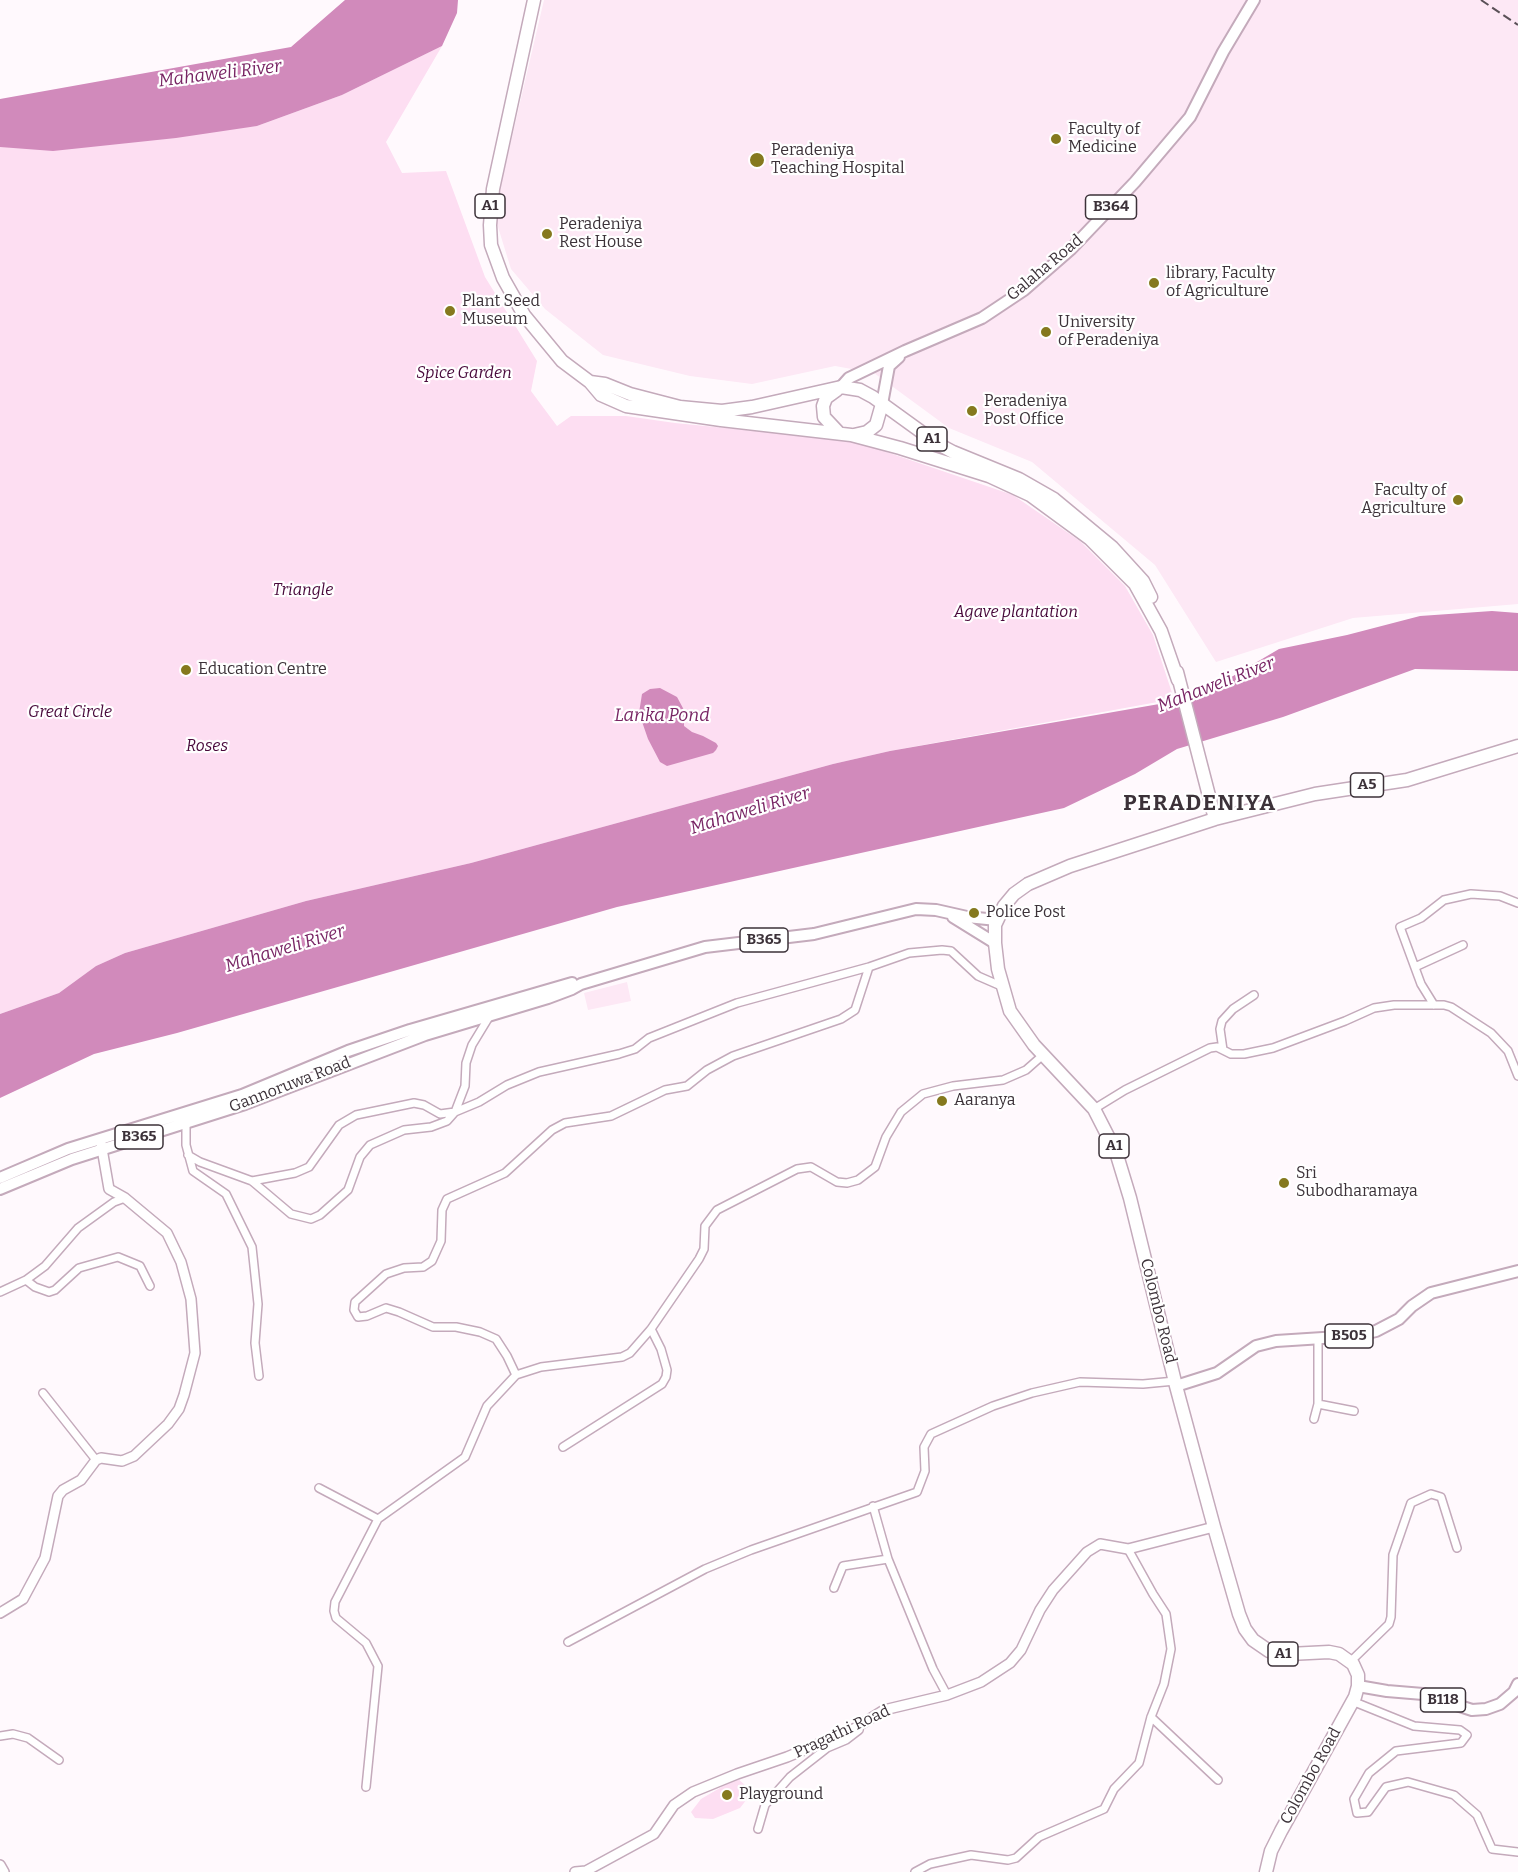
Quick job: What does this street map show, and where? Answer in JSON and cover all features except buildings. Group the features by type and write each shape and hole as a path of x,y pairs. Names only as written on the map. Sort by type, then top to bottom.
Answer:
{"highway":[{"name":"A1","path":"534,0 490,206 491,245 503,278 524,315 562,361 590,382 601,394 626,406 721,420 845,434 900,448 989,476 1030,495 1059,514 1107,554 1135,584 1161,631 1179,680"},
{"name":"A1","path":"590,382 680,407 722,411 752,407 841,387 860,390 946,448 1019,479 1054,499 1112,547 1143,581 1167,627 1215,819"},
{"path":"841,387 826,398 823,406 824,417 845,434 867,432 876,425 882,404"},
{"name":"A5","path":"1215,819 1315,794 1407,780 1517,747"},
{"name":"Colombo Road","path":"1215,819 1043,877 1014,894 1004,906 997,920 994,943 1001,986 1015,1020 1043,1055 1094,1109 1108,1132 1121,1167 1175,1383 1239,1614 1252,1640 1262,1647 1276,1653 1334,1653 1345,1657 1350,1662"},
{"path":"1350,1662 1358,1675 1358,1686"},
{"name":"Colombo Road","path":"1266,1872 1271,1851 1358,1686"}],"main road":[{"name":"Galaha Road","path":"841,387 849,378 982,318 1024,290 1071,249 1136,182 1190,117 1223,52 1254,0"},
{"name":"Galaha Road","path":"882,404 889,366 905,351"},
{"name":"Gannoruwa Road","path":"0,1189 100,1143 242,1095 278,1086 389,1047 548,998 581,984 705,947 814,934 916,909 997,920"},
{"name":"Gannoruwa Road","path":"948,913 994,943"},
{"name":"Gannoruwa Road","path":"0,1178 68,1149 186,1122 245,1104 348,1051 420,1026 571,983 581,984"},
{"name":"B505","path":"1175,1383 1216,1373 1256,1346 1276,1341 1354,1336 1376,1330 1399,1319 1418,1301 1431,1293 1518,1271"},
{"name":"B118","path":"1358,1686 1423,1694 1472,1710 1500,1704 1514,1692 1518,1684"}],"street":[{"path":"1434,1005 1421,984 1400,927 1421,918 1444,900 1471,894 1500,896 1518,903"},
{"path":"1415,968 1463,945"},
{"path":"252,1181 295,1173 309,1167 339,1125 356,1115 414,1103 424,1105 440,1114 455,1112 479,1102 507,1085 539,1072 619,1054 635,1048 649,1038 737,1003 869,967 909,953 951,951 978,976 1001,986"},
{"path":"516,1375 496,1339 480,1332 456,1327 433,1327 399,1311 386,1308 367,1316 358,1317 354,1310 355,1302 386,1274 404,1268 423,1267 432,1261 441,1241 442,1210 447,1199 505,1173 552,1130 565,1123 611,1116 665,1090 687,1086 707,1070 733,1056 841,1019 855,1010 869,967"},
{"path":"1223,1050 1220,1029 1222,1021 1233,1009 1254,995"},
{"path":"1094,1109 1125,1090 1210,1048 1217,1047 1231,1054 1244,1054 1273,1048 1374,1008 1394,1005 1451,1007 1491,1033 1508,1051 1518,1076"},
{"path":"188,1155 200,1162 252,1181 291,1214 311,1219 320,1215 348,1190 360,1157 370,1145 404,1130 431,1127 447,1121 455,1112 465,1086 466,1063 472,1045 491,1015"},
{"path":"366,1787 378,1666 366,1643 336,1618 334,1611 335,1602 378,1519 465,1457 487,1406 516,1375 541,1367 622,1357 630,1353 651,1329 699,1259 704,1249 705,1227 717,1210 797,1169 811,1167 837,1182 847,1183 858,1180 875,1167 886,1137 901,1112 923,1094 953,1086 1004,1080 1026,1070 1043,1055"},
{"path":"186,1122 186,1145 193,1171 226,1194 252,1247 258,1305 255,1342 259,1376"},
{"path":"0,1613 23,1599 45,1558 58,1496 63,1490 81,1480 96,1460 102,1458 122,1461 134,1456 168,1424 179,1409 195,1353 191,1299 181,1262 167,1233 125,1198 109,1189 100,1143"},
{"path":"0,1292 26,1281 45,1266 78,1228 114,1202 125,1198"},
{"path":"26,1281 49,1292 55,1290 80,1268 118,1257 140,1266 150,1286"},
{"path":"563,1447 662,1384 667,1370 661,1349 651,1329"},
{"path":"1314,1419 1318,1404 1318,1338"},
{"path":"568,1642 705,1569 751,1550 916,1492 925,1471 924,1447 931,1434 993,1406 1032,1393 1080,1382 1175,1383"},
{"path":"43,1394 96,1460"},
{"path":"1318,1404 1354,1411"},
{"path":"320,1488 378,1519"},
{"path":"1350,1662 1389,1624 1393,1555 1411,1503 1431,1494 1441,1497 1457,1548"},
{"path":"873,1506 888,1559 933,1669 947,1695"},
{"name":"Pragathi Road","path":"575,1872 586,1870 654,1834 674,1805 693,1792 737,1774 787,1758 852,1730 884,1710 947,1695 981,1682 1010,1663 1021,1650 1040,1610 1053,1590 1087,1552 1100,1544 1128,1549 1214,1527"},
{"path":"915,1872 930,1864 971,1855 1008,1860 1016,1858 1039,1837 1104,1809 1114,1789 1140,1764 1151,1717 1164,1684 1171,1649 1166,1614 1128,1549"},
{"path":"834,1588 843,1566 888,1559"},
{"path":"1352,1701 1414,1726 1460,1730 1467,1735 1461,1743 1396,1751 1369,1773 1354,1799 1357,1813 1368,1812 1386,1787 1408,1782 1454,1795 1477,1815 1491,1849 1518,1852"},
{"path":"758,1829 765,1805 790,1777 827,1748 846,1740 891,1708"},
{"path":"1151,1717 1218,1780"},
{"path":"0,1736 13,1734 28,1738 59,1760"},
{"path":"0,1864 4,1872"}],"shaded area":[{"name":"University of Peradeniya","path":"544,0 1518,0 1518,604 1353,618 1216,662 1155,565 1032,462 949,428 874,373 835,366 752,384 690,376 603,355 545,309 511,269 494,214"},
{"path":"627,982 631,1001 588,1010 584,993"}],"green space":[{"name":"Triangle","path":"442,46 386,142 402,173 446,171 485,277 537,361 531,391 557,426 571,416 626,416 846,440 1013,495 1080,541 1125,586 1153,635 1174,699 890,751 833,764 471,863 306,901 125,953 96,966 59,993 0,1014 0,147 257,126 342,95"},
{"name":"Playground","path":"737,1778 746,1786 747,1799 740,1808 713,1819 695,1818 691,1812 701,1799"}],"water":[{"name":"Mahaweli River","path":"345,0 458,0 457,13 442,46 342,95 257,126 176,138 53,151 0,147 0,99 291,47"},
{"name":"Mahaweli River","path":"1492,611 1518,613 1518,671 1415,669 1283,717 1177,749 1135,774 1064,808 617,907 177,1033 94,1054 0,1098 0,1014 59,993 96,966 125,953 306,901 471,863 833,764 890,751 1165,703 1211,689 1279,649 1347,635 1420,616"},
{"name":"Lanka Pond","path":"660,688 677,697 684,710 684,726 716,743 718,746 713,753 667,766 660,762 648,739 639,713 642,694 650,689"}],"railway":[{"path":"1481,0 1518,25"}],"place":[{"name":"Faculty of Medicine","path":"1056,139"},
{"name":"Peradeniya Teaching Hospital","path":"757,160"},
{"name":"Peradeniya Rest House","path":"547,234"},
{"name":"library, Faculty of Agriculture","path":"1154,283"},
{"name":"Plant Seed Museum","path":"450,311"},
{"name":"University of Peradeniya","path":"1046,332"},
{"name":"Peradeniya Post Office","path":"972,411"},
{"name":"Faculty of Agriculture","path":"1458,500"},
{"name":"Education Centre","path":"186,670"},
{"name":"Police Post","path":"974,913"},
{"name":"Aaranya","path":"942,1101"},
{"name":"Sri Subodharamaya","path":"1284,1183"},
{"name":"Playground","path":"727,1795"}],"district":[{"name":"PERADENIYA","path":"1200,804"}],"park label":[{"name":"Spice Garden","path":"464,374"},
{"name":"Agave plantation","path":"1016,613"},
{"name":"Great Circle","path":"70,713"},
{"name":"Roses","path":"207,747"}]}
